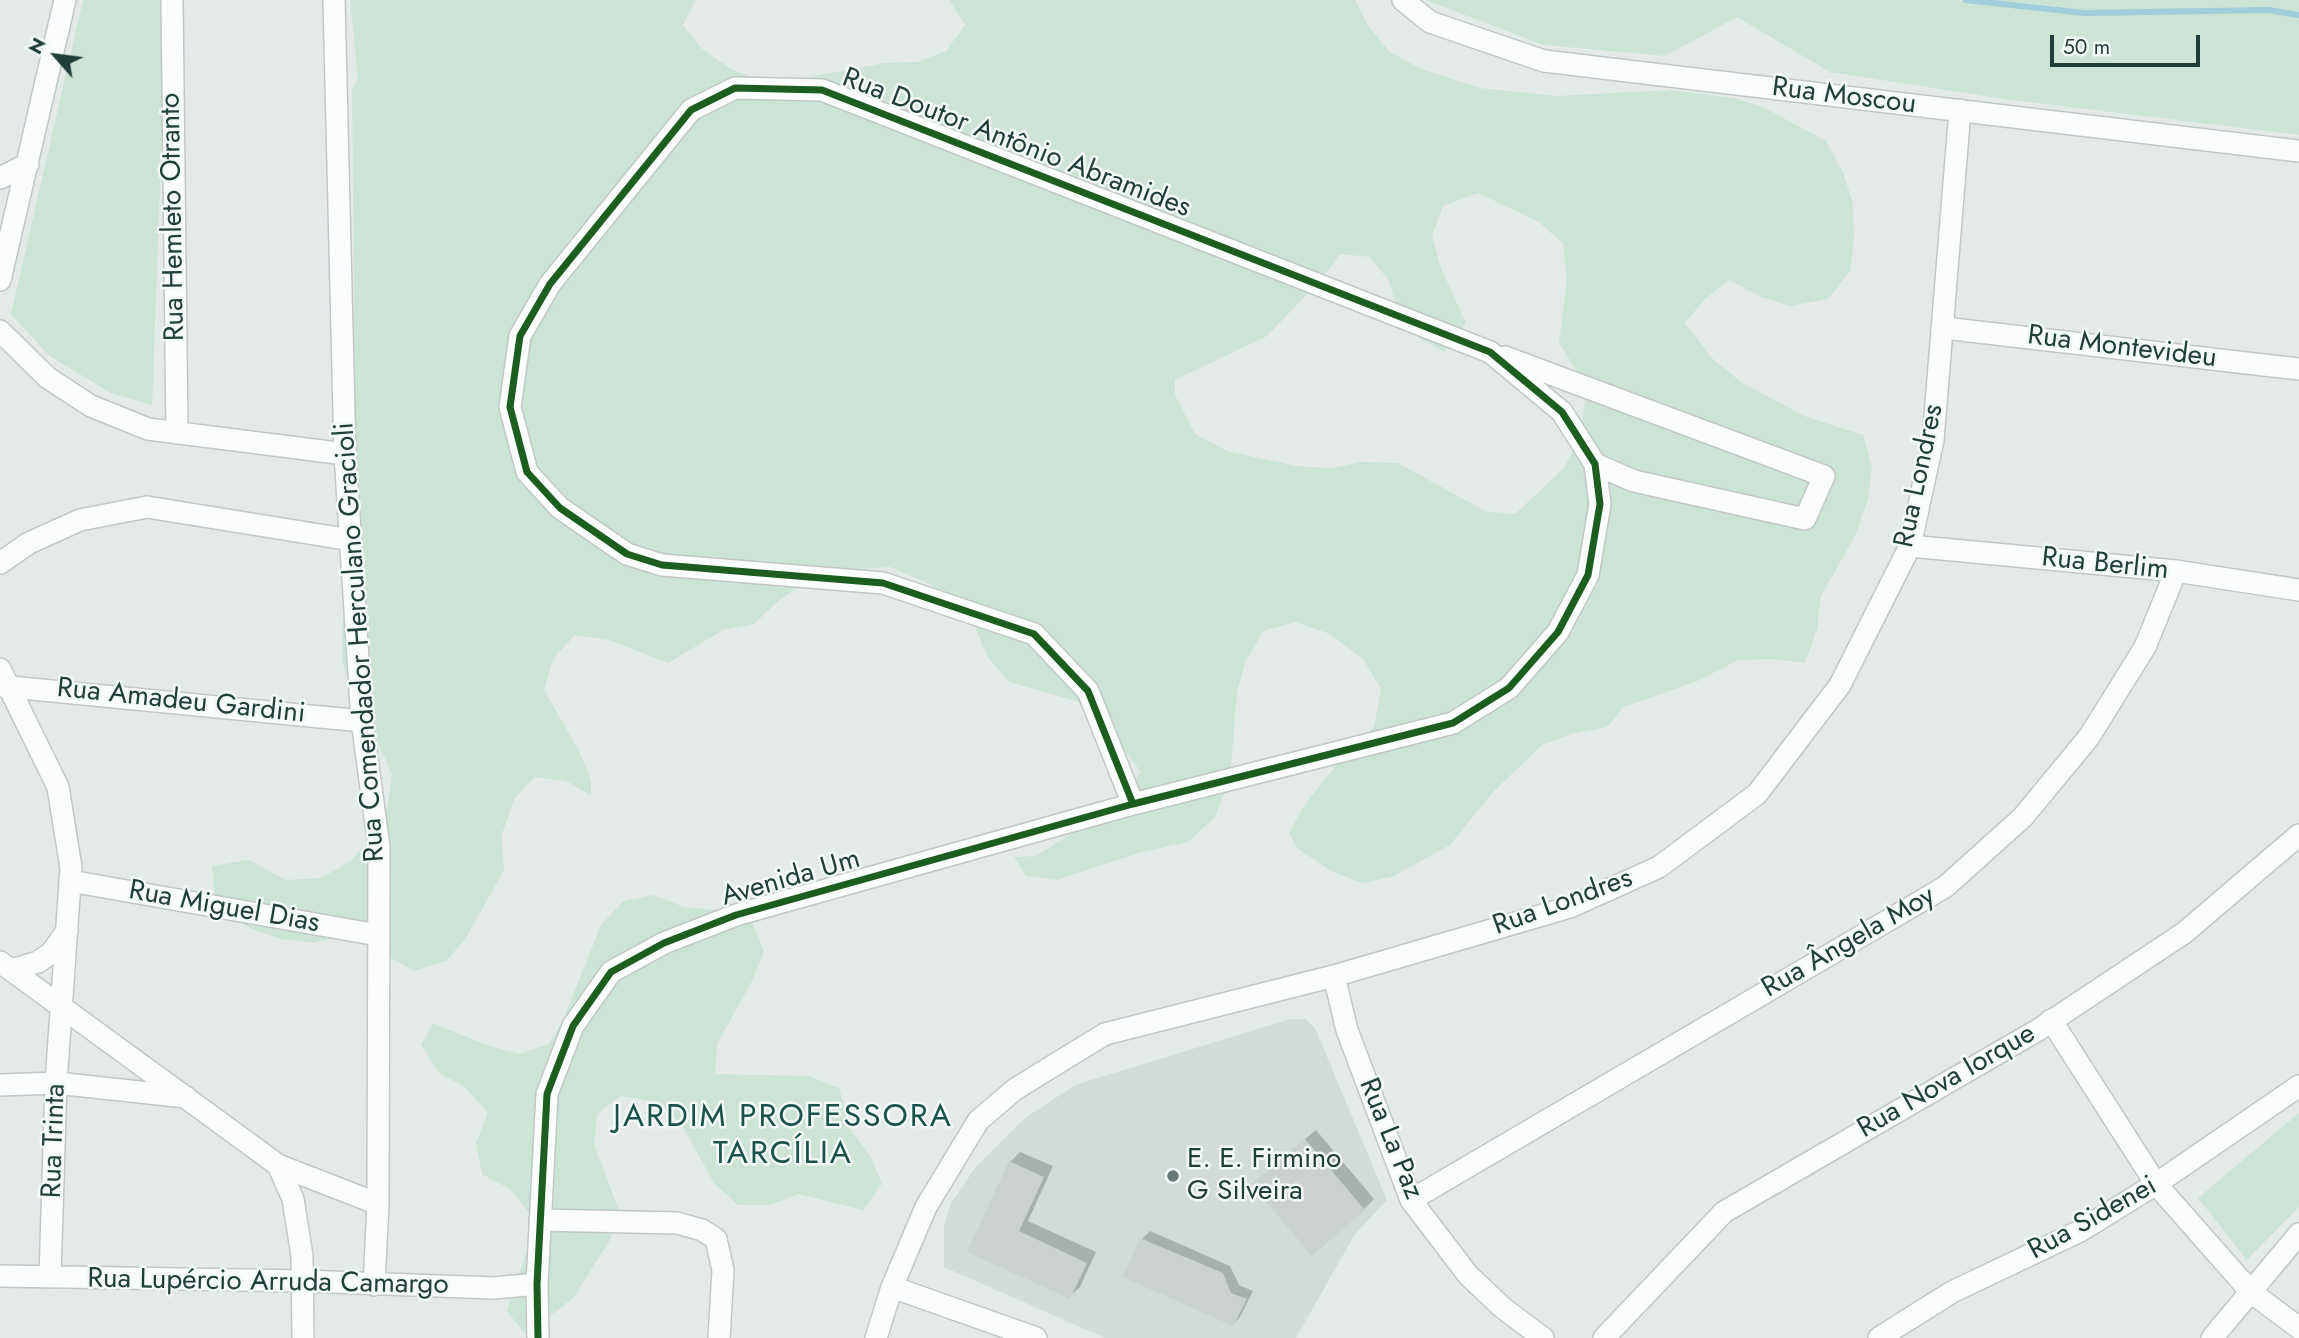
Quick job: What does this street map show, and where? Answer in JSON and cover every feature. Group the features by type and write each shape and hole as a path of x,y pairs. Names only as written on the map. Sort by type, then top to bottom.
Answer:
{"street":[{"path":"0,280 65,0"},
{"name":"Rua Hemleto Otranto","path":"172,0 177,433"},
{"name":"Rua Comendador Herculano Gracioli","path":"334,0 345,454 362,721 379,847 378,1204 374,1285"},
{"name":"Rua Moscou","path":"1403,0 1430,22 1544,61 2299,151"},
{"name":"Rua Doutor Antônio Abramides","path":"1133,804 1088,691 1034,634 883,583 662,565 627,554 561,508 527,472 510,407 520,336 550,284 691,110 735,88 822,90 1490,352 1824,476 1805,519 1634,481 1595,464"},
{"name":"Rua Londres","path":"876,1338 892,1287 926,1207 978,1121 1014,1090 1105,1034 1334,976 1570,907 1659,867 1758,794 1840,685 1910,546 1933,440 1960,110"},
{"path":"0,178 28,164"},
{"name":"Rua Montevideu","path":"1944,328 2299,369"},
{"path":"0,331 48,378 91,406 148,429 345,454"},
{"name":"Rua Doutor Antônio Abramides","path":"1238,777 1453,723 1510,688 1558,632 1588,575 1600,504 1595,464 1562,412 1490,352"},
{"path":"0,562 29,543 80,520 147,507 351,540"},
{"name":"Rua Berlim","path":"1910,546 2175,571 2299,590"},
{"name":"Rua Ângela Moy","path":"1411,1200 1945,887 2023,817 2089,737 2145,647 2175,571"},
{"path":"3,680 58,787 71,868 61,1006"},
{"name":"Rua Amadeu Gardini","path":"3,680 362,721"},
{"name":"Avenida Um","path":"538,1338 537,1284 547,1094 573,1026 611,972 664,943 736,915 1238,777"},
{"name":"Rua Nova Iorque","path":"1604,1338 1724,1212 2051,1020 2184,933 2299,835"},
{"name":"Rua Miguel Dias","path":"70,881 378,935"},
{"path":"6,966 38,962 51,953 67,931"},
{"path":"6,966 278,1165 378,1204"},
{"name":"Rua La Paz","path":"1334,976 1347,1030 1411,1200 1468,1275 1503,1308 1543,1338"},
{"name":"Rua Trinta","path":"50,1277 61,1006"},
{"path":"2051,1020 2156,1185 2251,1292 2299,1328"},
{"path":"0,1085 56,1083 188,1097"},
{"name":"Rua Sidenei","path":"1879,1338 1952,1292 2080,1231 2156,1185 2299,1086"},
{"path":"278,1165 293,1199 303,1281 303,1338"},
{"path":"540,1220 677,1223 702,1230 716,1239 723,1270 719,1338"},
{"path":"2213,1338 2299,1234"},
{"name":"Rua Lupércio Arruda Camargo","path":"0,1276 303,1281 494,1289 537,1284"},
{"path":"892,1287 1037,1338"}],"shaded area":[{"name":"E. E. Firmino G Silveira","path":"1290,1019 1305,1019 1315,1028 1387,1200 1355,1234 1296,1338 1105,1338 944,1267 944,1225 951,1203 975,1168 1025,1118 1075,1085"}],"green space":[{"path":"83,0 167,0 152,405 111,393 48,355 11,314"},
{"path":"350,0 696,0 683,25 701,48 731,69 761,81 793,80 885,63 917,62 946,51 965,25 949,0 1355,0 1369,27 1390,52 1421,69 1480,88 1557,96 1670,90 1734,98 1763,107 1826,141 1843,172 1853,204 1854,239 1850,271 1828,299 1790,306 1761,297 1729,280 1704,300 1685,323 1713,359 1741,382 1804,416 1863,435 1872,467 1868,499 1856,534 1821,596 1817,629 1805,663 1773,659 1738,660 1700,680 1624,707 1607,727 1571,734 1542,745 1493,792 1450,845 1392,877 1361,883 1331,871 1298,849 1289,833 1305,804 1347,752 1374,727 1381,689 1363,659 1330,634 1295,622 1263,631 1245,663 1237,692 1230,777 1215,817 1188,842 1142,852 1057,880 1026,876 1014,857 1036,856 1063,839 1119,797 1141,772 1107,727 1076,701 1009,682 987,656 975,627 956,603 930,584 890,567 847,570 809,581 782,598 754,624 723,630 668,663 609,640 575,635 553,659 544,690 579,751 591,780 591,795 566,781 534,777 514,800 502,834 504,870 466,938 446,961 414,971 382,953 359,933 313,943 281,939 252,929 216,909 212,866 249,860 286,880 321,878 351,861 371,838 388,806 392,774 343,665 342,630 356,529 352,89 358,79","holes":["1478,193 1539,222 1563,244 1567,279 1559,343 1576,370 1585,402 1579,440 1564,468 1515,514 1485,511 1398,463 1362,462 1331,468 1296,466 1227,451 1195,434 1175,395 1175,380 1267,336 1321,280 1340,254 1370,257 1389,281 1398,313 1417,337 1445,352 1466,323 1441,268 1432,236 1443,206"]},
{"path":"1426,0 2299,0 2299,135 2004,99 1830,72 1737,17 1665,56 1543,45"},
{"path":"654,895 684,907 714,910 752,922 764,951 752,981 717,1044 715,1074 809,1076 839,1088 851,1131 870,1155 882,1184 863,1210 799,1194 770,1205 738,1205 714,1183 682,1125 658,1102 621,1096 597,1114 594,1144 618,1208 610,1240 574,1297 526,1335 507,1311 529,1245 529,1213 510,1189 482,1174 476,1143 488,1113 466,1088 438,1072 421,1045 433,1023 489,1046 520,1054 550,1043 565,1015 601,925 623,901"},
{"path":"2299,1113 2299,1207 2247,1260 2198,1198"}],"building":[{"path":"1305,1139 1365,1210 1312,1256 1251,1184"},
{"path":"1009,1161 1044,1177 1019,1231 1087,1263 1070,1299 967,1252"},
{"path":"1140,1238 1223,1273 1231,1293 1247,1299 1233,1326 1123,1277"}],"waterway":[{"path":"1966,0 2084,13 2269,10 2299,15"}],"cycle path":[{"path":"538,1338 537,1284 547,1094 573,1026 611,972 664,943 736,915 1133,804 1453,723 1509,688 1558,632 1588,575 1600,504 1595,464 1562,412 1490,352 822,90 735,88 691,110 550,284 520,336 510,407 527,472 560,508 627,554 662,565 883,583 1034,634 1088,691 1133,804"}],"place":[{"name":"E. E. Firmino G Silveira","path":"1173,1176"}],"district":[{"name":"JARDIM PROFESSORA TARCÍLIA","path":"783,1136"}]}
